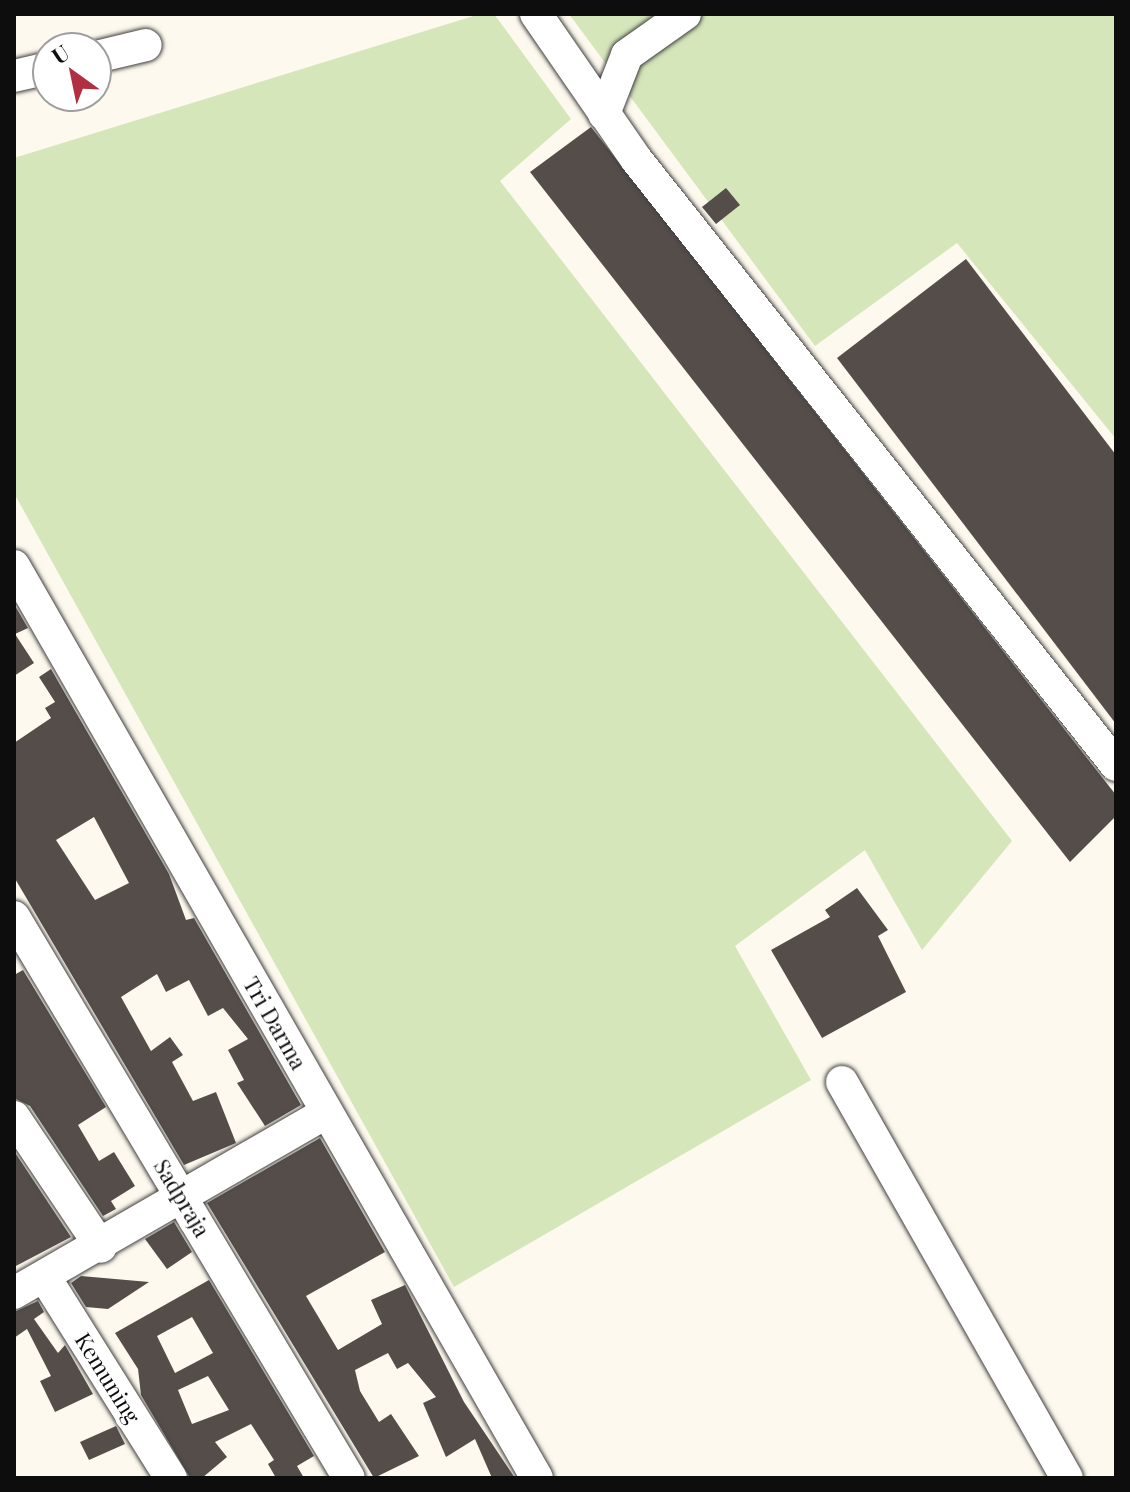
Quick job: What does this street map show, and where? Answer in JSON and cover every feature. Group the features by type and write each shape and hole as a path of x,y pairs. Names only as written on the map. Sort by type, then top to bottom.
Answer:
{"street":[{"path":"536,14 604,114 1116,765"},
{"path":"604,114 627,55 685,14"},
{"path":"112,53 146,45"},
{"name":"Tri Darma","path":"14,566 537,1478"},
{"name":"Sadpraja","path":"14,917 349,1478"},
{"path":"842,1082 1067,1478"},
{"path":"14,1293 46,1279 181,1196 326,1113"},
{"path":"14,1117 101,1247"},
{"name":"Kemuning","path":"46,1279 171,1478"}],"green space":[{"path":"480,14 494,14 571,119 500,181 1012,841 922,950 865,850 735,946 811,1080 454,1287 14,493 14,158"},
{"path":"569,14 1116,14 1116,439 957,243 815,346"}],"building":[{"path":"591,127 1116,795 1116,816 1070,862 530,172"},
{"path":"726,188 740,205 716,224 702,207"},
{"path":"966,259 1116,455 1116,724 837,358"},
{"path":"14,604 28,628 15,634 34,663 14,676"},
{"path":"51,669 169,874 186,920 194,918 301,1105 265,1126 237,1083 244,1080 228,1050 248,1039 223,1008 208,1016 189,980 166,992 157,974 121,997 151,1051 170,1037 183,1055 172,1062 193,1101 216,1092 236,1143 184,1165 14,877 14,743 51,718 45,708 55,702 39,677","holes":["94,817 129,883 95,900 56,840"]},
{"path":"857,888 888,930 878,936 906,992 822,1038 771,950 830,917 825,910"},
{"path":"23,970 106,1107 78,1125 99,1161 114,1152 135,1186 111,1201 116,1209 103,1216 30,1106 14,1098 14,975"},
{"path":"320,1138 385,1252 306,1296 338,1350 382,1324 371,1300 405,1285 464,1402 515,1478 492,1478 475,1439 446,1457 423,1403 436,1397 408,1363 397,1369 388,1353 355,1370 360,1391 379,1422 391,1414 419,1456 374,1478 207,1203"},
{"path":"14,1151 71,1237 14,1267"},
{"path":"174,1222 192,1252 167,1269 145,1239"},
{"path":"81,1276 149,1282 108,1309 86,1307 71,1283"},
{"path":"209,1280 314,1456 297,1466 304,1478 276,1478 268,1464 274,1460 251,1424 215,1442 227,1457 202,1478 190,1478 141,1395 138,1369 115,1333","holes":["192,1317 213,1353 175,1373 157,1336","208,1376 229,1410 192,1424 178,1390"]},
{"path":"38,1301 44,1312 34,1319 58,1353 65,1345 93,1394 55,1412 40,1381 51,1376 27,1329 14,1338 14,1312"},
{"path":"116,1426 125,1444 89,1460 80,1442"}]}
